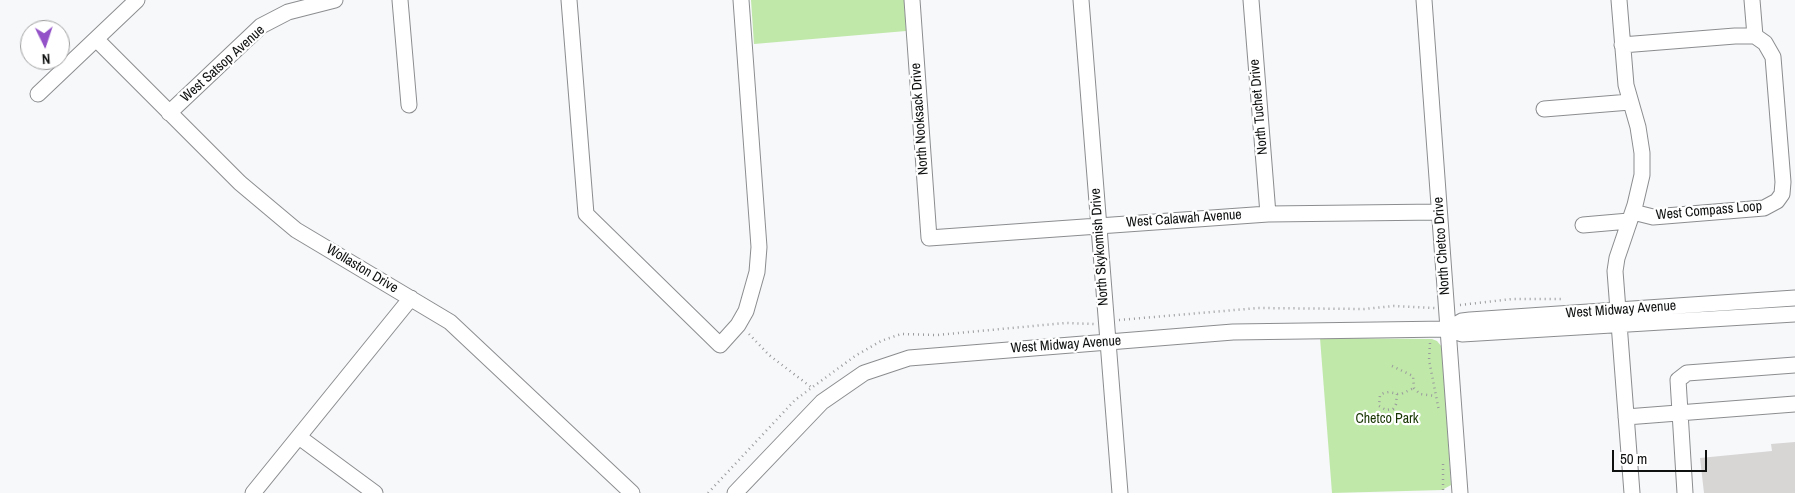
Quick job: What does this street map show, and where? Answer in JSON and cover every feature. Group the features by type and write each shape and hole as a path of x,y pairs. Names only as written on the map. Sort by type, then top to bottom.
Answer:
{"street":[{"path":"38,94 137,0"},
{"name":"West Satsop Avenue","path":"169,112 261,26 288,12 335,0"},
{"path":"400,0 409,105"},
{"path":"569,0 586,214 720,345 738,325 746,311 758,272 759,248 741,0"},
{"name":"North Nooksack Drive","path":"912,0 929,238"},
{"name":"North Skykomish Drive","path":"1081,0 1120,493"},
{"name":"North Tuchet Drive","path":"1251,0 1268,214"},
{"name":"North Chetco Drive","path":"1424,0 1460,493"},
{"path":"1619,0 1626,85 1638,127 1642,152 1642,175 1615,271 1632,493"},
{"path":"1622,45 1755,36 1752,0"},
{"name":"West Compass Loop","path":"1583,225 1631,217 1752,210 1777,202 1782,194 1773,56 1765,42 1755,36"},
{"name":"Wollaston Drive","path":"96,39 240,183 296,230 450,322 632,493"},
{"path":"1544,109 1630,102"},
{"name":"West Calawah Avenue","path":"929,238 1268,214 1440,212"},
{"path":"254,493 411,298"},
{"name":"West Midway Avenue","path":"1618,318 1795,298"},
{"name":"West Midway Avenue","path":"736,493 822,402 844,385 885,364 933,354 1258,331 1448,329 1462,321 1795,314"},
{"path":"1685,493 1678,380 1682,375 1795,365"},
{"path":"1626,417 1795,404"},
{"path":"299,437 375,493"}],"path":[{"path":"1428,309 1429,360 1441,419"},
{"path":"749,334 769,354 811,387"},
{"path":"1392,366 1413,376 1414,388 1420,394 1436,396"},
{"path":"1397,394 1396,404 1393,409 1386,410 1379,406 1380,396 1389,392 1405,394 1414,388"},
{"path":"1443,456 1444,493"}],"green space":[{"path":"751,0 904,0 906,31 754,44"},
{"name":"Chetco Park","path":"1320,338 1432,339 1437,341 1442,347 1451,485 1442,490 1332,493"}],"building":[{"path":"1795,442 1795,493 1704,493 1700,458 1772,451 1771,444"}]}
